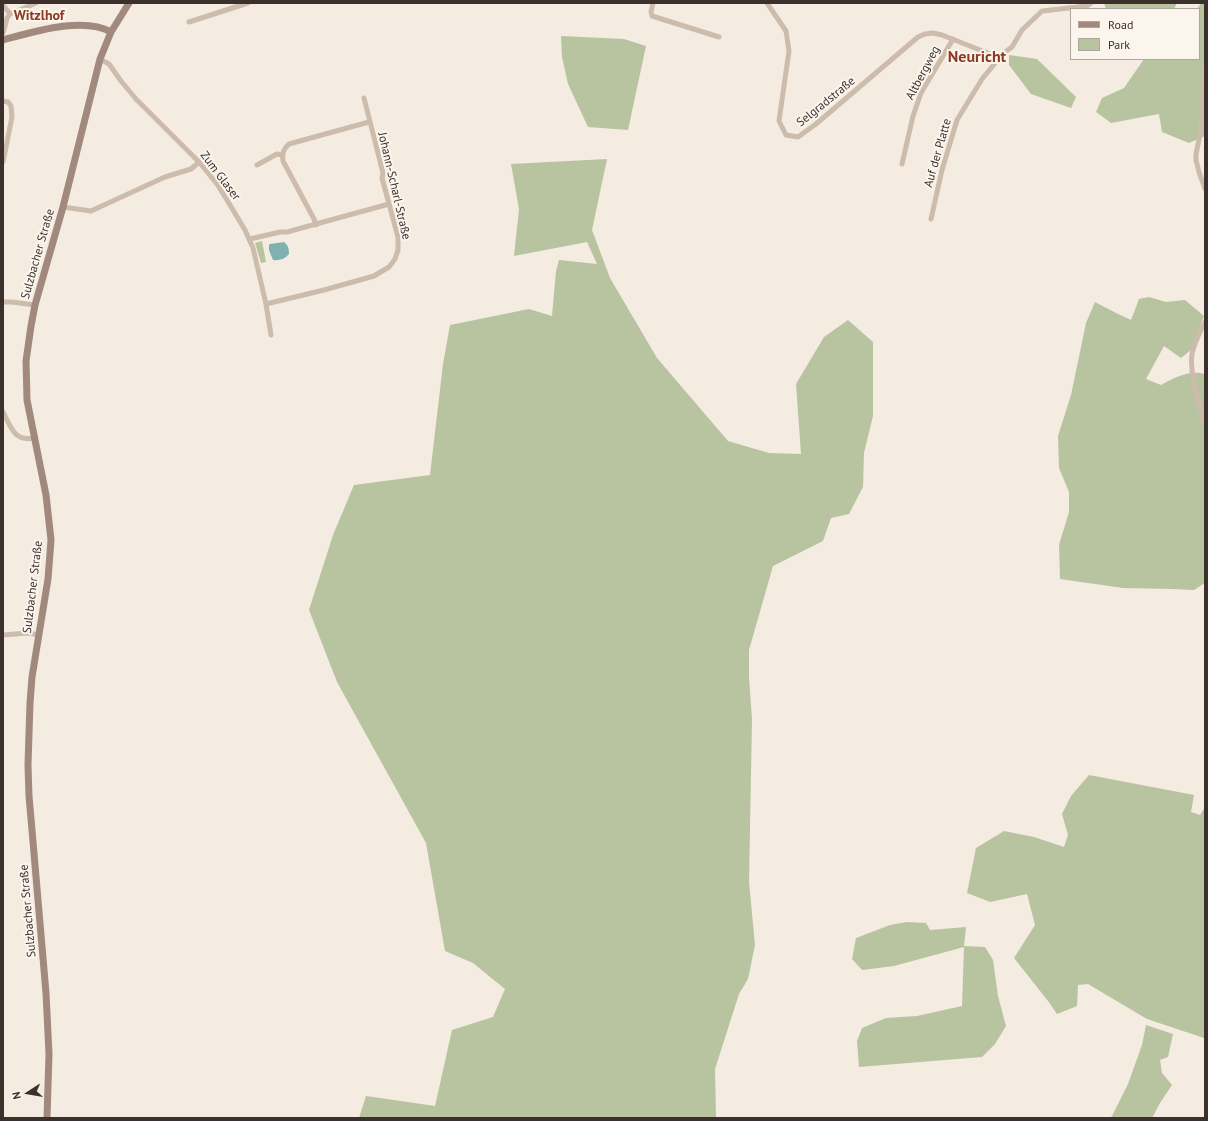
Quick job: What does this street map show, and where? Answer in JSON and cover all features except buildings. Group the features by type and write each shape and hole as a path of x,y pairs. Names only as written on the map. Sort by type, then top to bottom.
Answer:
{"main road":[{"name":"Sulzbacher Straße","path":"46,1118 49,1054 46,993 31,823 28,764 32,677 49,572 51,540 46,495 28,400 26,361 30,326 35,305 63,207 100,59 117,20 129,3"},
{"path":"3,38 60,27 87,25 111,32"}],"street":[{"path":"3,38 7,18 10,14 36,3"},
{"path":"189,22 248,3"},
{"path":"653,3 651,12 652,16 719,37"},
{"name":"Selgradstraße","path":"767,3 786,31 789,52 779,121 786,135 798,136 816,124 918,37 933,33 942,34 953,39"},
{"path":"953,39 990,54 997,55 1012,47 1022,30 1042,11 1087,6 1091,3"},
{"path":"3,5 10,14"},
{"name":"Altbergweg","path":"902,164 913,116 921,93 953,39"},
{"name":"Auf der Platte","path":"931,219 942,170 957,120 982,80 996,62 997,55"},
{"name":"Zum Glaser","path":"100,59 109,64 136,99 198,162 217,184 227,200 250,239 256,258 271,335"},
{"path":"1205,64 1201,130 1196,154 1199,172 1205,189"},
{"name":"Johann-Scharl-Straße","path":"266,304 374,276 389,267 394,259 399,244 398,237 364,98"},
{"path":"3,101 8,102 11,106 12,117 3,162"},
{"path":"316,224 283,161 282,155 284,149 289,144 369,122"},
{"path":"257,165 278,154 282,155"},
{"path":"63,207 92,211 165,177 190,169 198,162"},
{"path":"250,239 280,232 287,232 389,204"},
{"path":"3,302 35,305"},
{"path":"1205,322 1192,353 1194,381 1205,426"},
{"path":"3,412 18,436 23,439 34,438"},
{"path":"3,635 28,633 39,635"}],"green space":[{"path":"1104,3 1177,3 1174,8 1106,8"},
{"path":"1201,3 1205,3 1205,136 1189,143 1162,132 1159,114 1111,123 1096,112 1102,98 1124,88 1143,60 1200,60 1200,8 1198,8"},
{"path":"561,36 624,39 646,46 628,130 588,127 568,84 562,57"},
{"path":"1009,55 1037,59 1076,97 1071,108 1031,94 1009,65"},
{"path":"607,159 592,230 610,278 657,358 728,441 769,453 801,454 796,384 824,337 848,320 873,342 873,416 864,453 863,487 849,514 831,518 823,541 773,566 749,650 749,678 752,719 749,882 755,945 748,979 739,994 715,1069 716,1118 359,1118 366,1096 435,1106 452,1030 493,1017 505,989 473,963 445,951 426,843 337,682 309,610 333,535 354,485 430,475 443,364 450,325 529,309 552,316 556,271 559,260 597,264 587,242 514,256 519,209 511,164"},
{"path":"262,241 266,262 261,263 255,243"},
{"path":"1149,297 1166,302 1185,300 1204,316 1192,349 1181,358 1164,346 1146,379 1161,385 1177,377 1188,374 1205,374 1205,583 1194,590 1123,588 1060,579 1059,545 1069,512 1069,492 1059,468 1058,436 1071,395 1086,323 1095,302 1131,320 1139,299"},
{"path":"1089,775 1194,795 1191,812 1200,815 1205,807 1204,1038 1147,1019 1088,984 1078,985 1077,1006 1057,1014 1014,958 1035,925 1027,894 990,902 967,893 976,848 1004,831 1034,837 1064,847 1068,835 1062,814 1071,796"},
{"path":"907,922 926,923 930,930 966,927 964,946 985,947 993,960 998,996 1006,1026 995,1044 982,1057 859,1067 857,1041 862,1028 886,1018 917,1016 962,1006 964,947 894,966 862,970 852,959 856,938 890,925"},
{"path":"1146,1025 1173,1034 1168,1057 1160,1060 1162,1073 1172,1085 1152,1118 1110,1118 1128,1084 1142,1045"}],"water":[{"path":"284,242 288,247 289,254 282,259 273,260 269,250 269,245"}],"district":[{"name":"Witzlhof","path":"39,16"},
{"name":"Neuricht","path":"977,57"}]}
